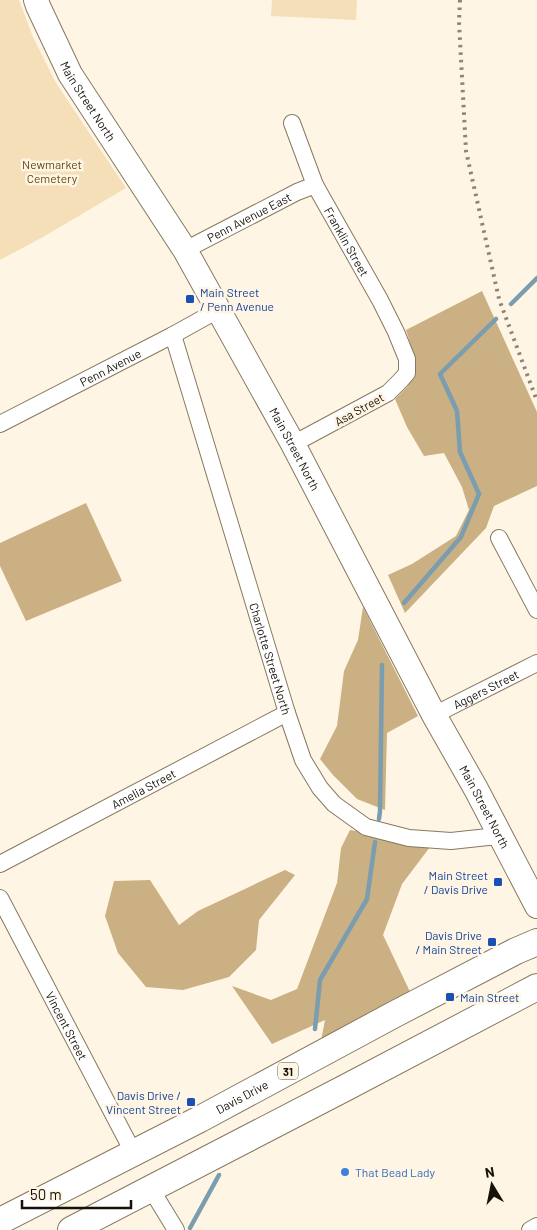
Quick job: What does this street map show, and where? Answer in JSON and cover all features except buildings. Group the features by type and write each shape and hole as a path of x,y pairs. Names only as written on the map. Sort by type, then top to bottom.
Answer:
{"main road":[{"name":"Main Street North","path":"36,0 70,74 185,250 293,444 434,715 476,789 537,906"},
{"name":"Davis Drive","path":"0,1221 200,1119 507,955 537,942"},
{"path":"71,1230 352,1085 537,986"}],"street":[{"name":"Franklin Street","path":"292,122 316,185 380,300 407,359"},
{"name":"Penn Avenue East","path":"185,250 297,192 316,185"},
{"name":"Penn Avenue","path":"0,424 173,336 218,310"},
{"name":"Charlotte Street North","path":"173,336 287,714 303,760 320,788 334,804 366,827 383,832 409,838 451,840 500,837"},
{"name":"Asa Street","path":"293,444 388,393 406,373 407,359"},
{"path":"498,538 537,610"},
{"name":"Aggers Street","path":"434,715 537,663"},
{"name":"Amelia Street","path":"0,864 287,714"},
{"name":"Vincent Street","path":"0,898 134,1152"},
{"path":"151,1189 176,1230"},
{"path":"530,1230 537,1226"}],"green space":[{"name":"Newmarket Cemetery","path":"0,0 19,0 33,37 56,83 126,188 0,260"},
{"path":"272,0 357,0 356,20 271,16"}],"shaded area":[{"path":"482,291 537,412 537,486 494,506 486,528 405,613 388,575 412,564 456,536 469,510 462,487 444,453 424,456 407,427 395,399 408,386 416,362 406,330"},
{"path":"86,503 122,581 26,621 0,566 0,543"},
{"path":"363,607 418,716 387,733 385,810 357,799 320,759 337,726 344,671 358,640"},
{"path":"350,830 389,836 430,847 402,884 383,935 413,998 320,1046 325,1020 272,1044 232,986 271,1000 297,989 337,883 341,848"},
{"path":"285,870 295,875 259,920 256,950 229,977 183,990 146,987 118,953 105,916 114,881 150,880 179,925 198,911"}],"waterway":[{"path":"511,304 537,278"},
{"path":"404,603 461,537 479,494 460,452 457,411 440,374 496,319"},
{"path":"379,819 382,665"},
{"path":"315,1029 320,980 367,899 375,842"},
{"path":"190,1228 219,1175"}],"railway":[{"path":"460,0 459,22 466,151 499,299 537,401"}],"place":[{"name":"Main Street / Penn Avenue","path":"190,299"},
{"name":"Main Street / Davis Drive","path":"498,882"},
{"name":"Davis Drive / Main Street","path":"492,942"},
{"name":"Main Street","path":"450,997"},
{"name":"Davis Drive / Vincent Street","path":"191,1102"},
{"name":"That Bead Lady","path":"345,1172"}]}
